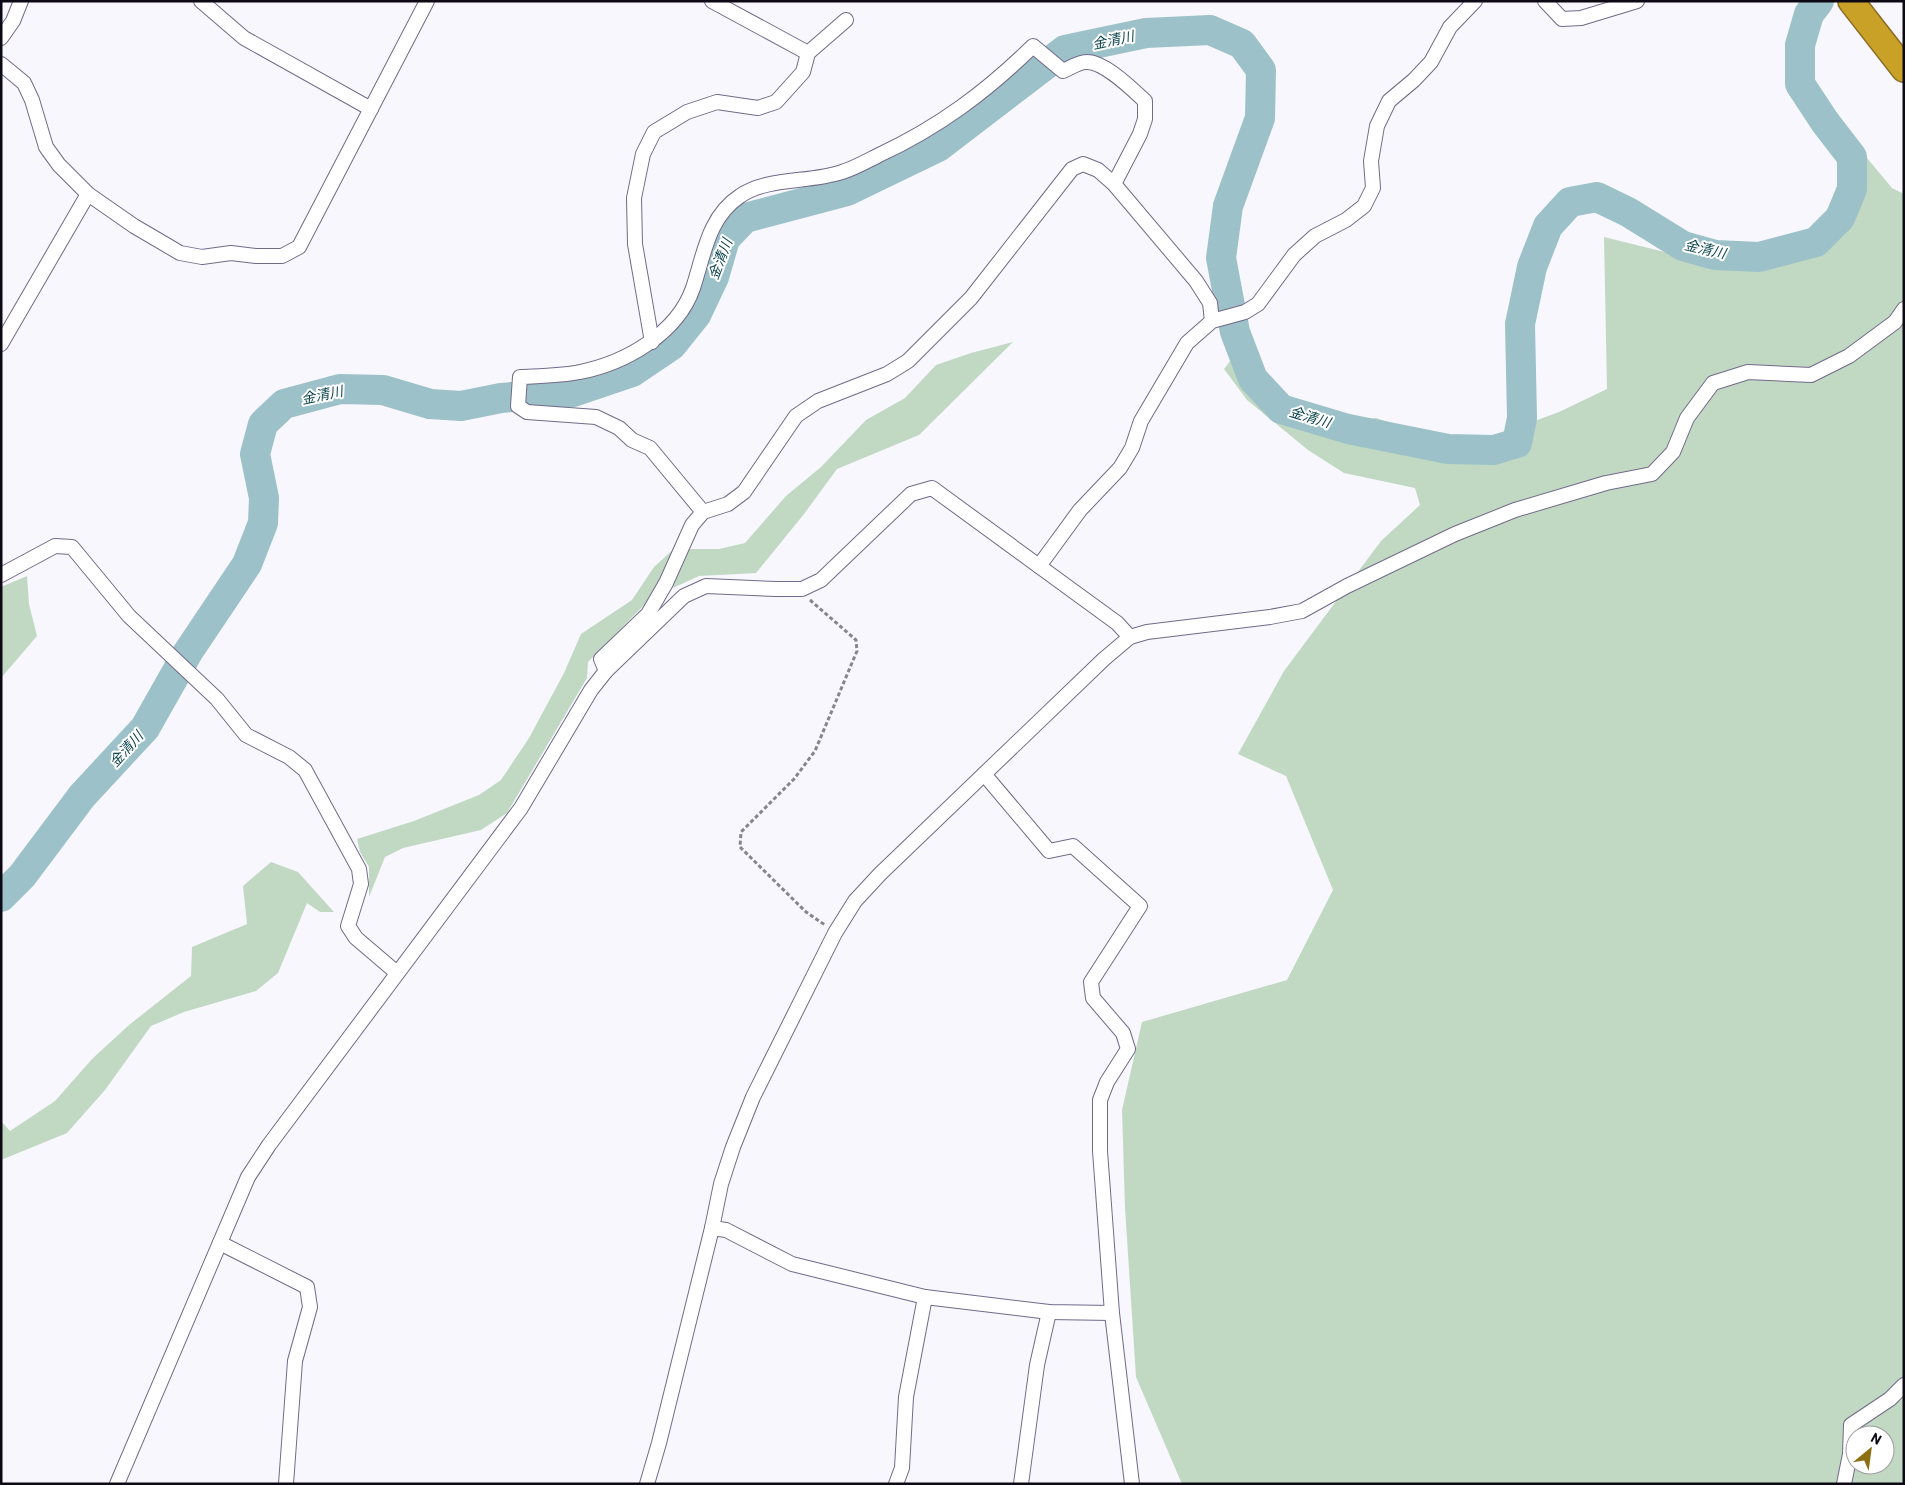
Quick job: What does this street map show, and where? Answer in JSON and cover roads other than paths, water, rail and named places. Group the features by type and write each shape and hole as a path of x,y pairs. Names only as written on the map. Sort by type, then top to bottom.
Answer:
{"highway":[{"path":"1850,1 1904,70"}],"street":[{"path":"1,38 13,21 21,1"},
{"path":"201,1 244,38 371,109"},
{"path":"1,64 24,83 32,100 46,147 59,165 88,194 134,226 180,253 202,257 231,253 256,256 282,256 299,248 428,1"},
{"path":"712,1 808,54"},
{"path":"1039,566 1080,510 1120,468 1132,448 1141,420 1187,343 1217,320 1245,312 1258,304 1294,256 1315,236 1346,220 1364,206 1373,188 1371,161 1377,126 1389,100 1414,80 1431,62 1450,27 1475,1"},
{"path":"1545,1 1562,19 1581,18 1637,1"},
{"path":"652,342 635,244 634,198 643,154 654,132 687,112 718,102 758,108 776,102 803,72 808,54 846,20"},
{"path":"703,512 650,448 632,440 619,428 596,417 527,412 518,406 520,377 580,372 621,359 652,342 677,318 693,290 709,234 724,211 740,196 760,186 815,179 842,172 914,138 960,110 1005,73 1032,46 1064,71 1085,62 1098,64 1129,86 1145,101 1146,119 1114,184"},
{"path":"606,671 602,659 648,614 666,583 692,525 703,512 728,504 744,492 796,416 818,400 887,374 908,361 971,298 1072,170 1083,164 1098,170 1114,184 1196,281 1210,303 1217,320"},
{"path":"1,344 88,194"},
{"path":"647,1484 659,1443 721,1184 732,1147 753,1096 835,933 855,901 880,874 1104,659 1130,637 1147,632 1270,617 1302,610 1455,534 1515,510 1606,483 1652,474 1672,452 1687,418 1712,384 1748,372 1811,374 1849,356 1895,322 1904,309"},
{"path":"117,1484 248,1177 269,1145 521,808 591,690 606,671 684,596 706,586 802,589 821,580 911,494 932,488 1117,624 1130,637"},
{"path":"1,575 55,546 72,547 129,616 217,699 246,735 289,756 305,770 359,869 362,884 348,926 356,938 398,973"},
{"path":"984,774 1049,851 1073,846 1140,906 1091,982 1093,998 1123,1033 1128,1049 1107,1082 1100,1100 1100,1151 1112,1313 1132,1484"},
{"path":"712,1228 726,1230 792,1264 925,1297 1049,1312 1112,1313"},
{"path":"220,1243 307,1287 310,1307 295,1361 286,1484"},
{"path":"896,1484 902,1468 906,1397 925,1297"},
{"path":"1021,1484 1037,1366 1049,1312"},
{"path":"1844,1484 1850,1454 1851,1425 1890,1399 1904,1385"}],"waterway":[{"name":"金清川","path":"1,897 22,876 82,796 145,728 188,652 247,564 263,523 264,498 255,454 263,424 284,404 340,389 383,390 430,404 461,406 501,398 573,392 632,372 672,345 696,315 714,277 725,239 745,218 847,191 938,147 1065,50 1146,33 1210,30 1242,44 1261,70 1260,118 1228,206 1221,258 1235,332 1253,379 1281,409 1348,429 1448,449 1494,450 1517,443 1522,418 1520,324 1532,267 1548,226 1570,202 1597,197 1628,212 1683,246 1715,255 1759,257 1816,242 1840,218 1852,189 1852,157 1825,122 1800,84 1800,45 1809,14 1819,1"}]}
